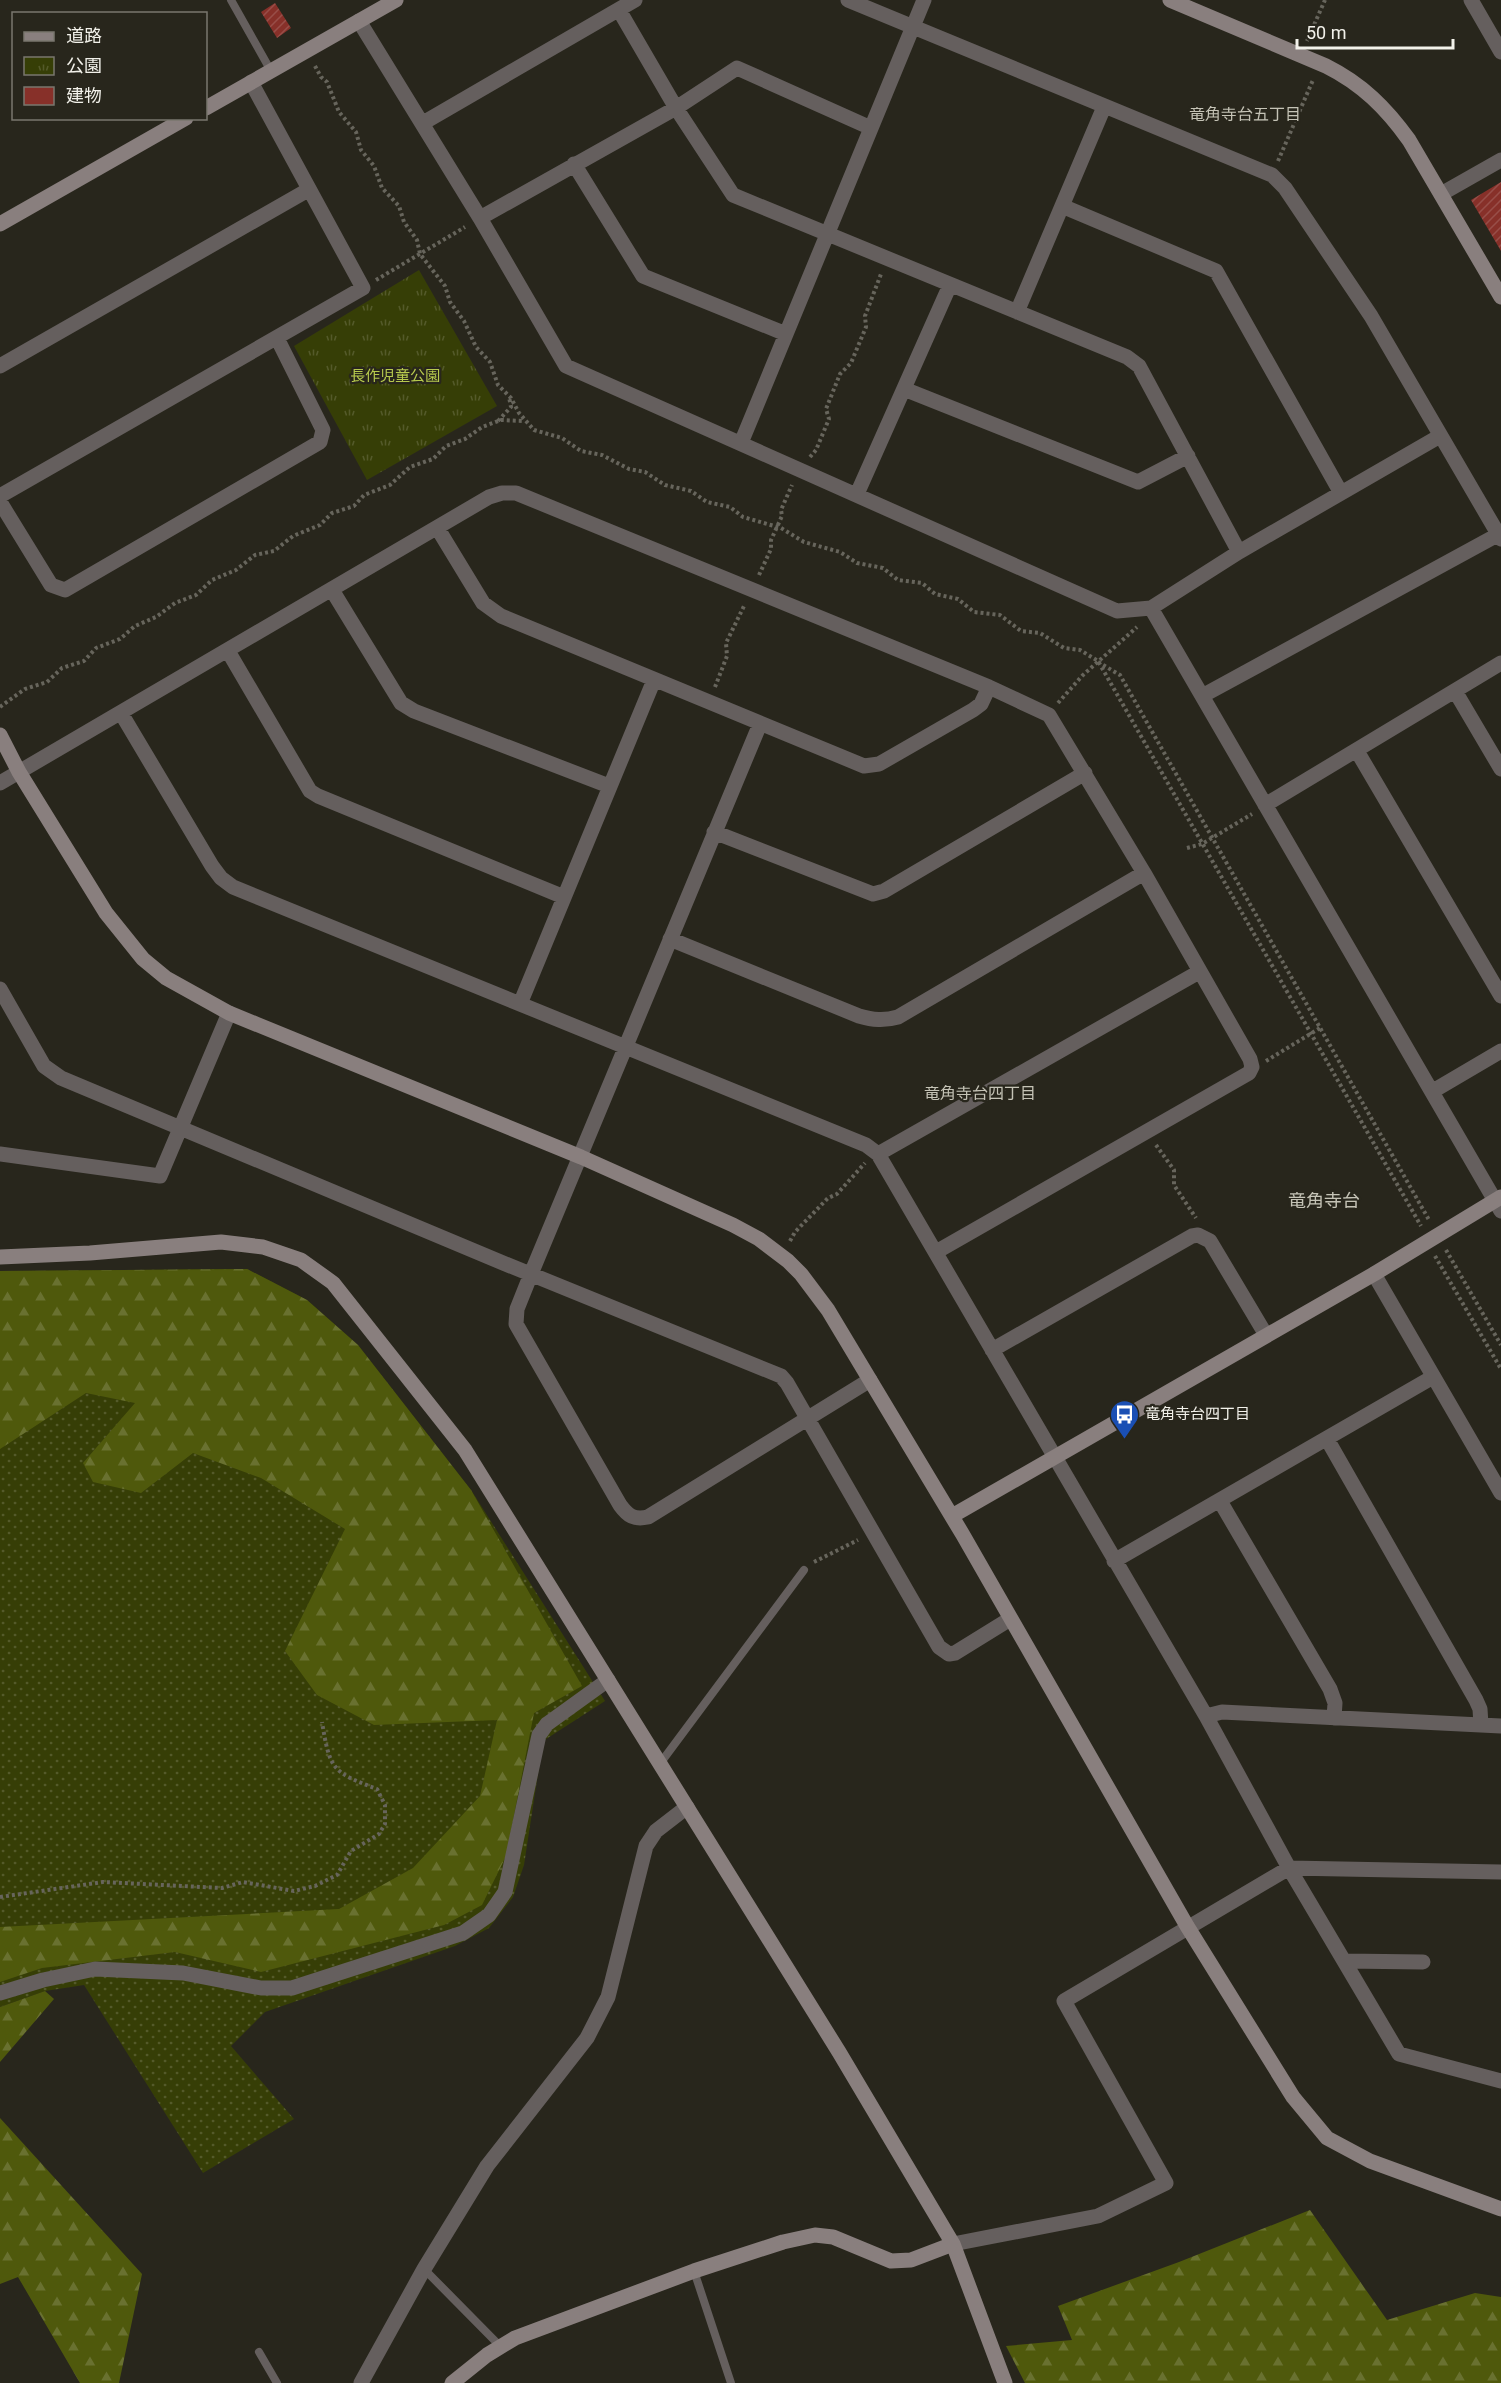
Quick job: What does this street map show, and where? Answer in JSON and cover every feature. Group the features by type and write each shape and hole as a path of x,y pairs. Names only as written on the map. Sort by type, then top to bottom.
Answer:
{"street":[{"path":"207,107 396,0"},
{"path":"423,123 635,0"},
{"path":"848,0 913,26 944,42 1272,175 1285,188 1371,316 1500,535 1202,696"},
{"path":"741,442 924,0"},
{"path":"1170,0 1345,75 1383,106 1397,123 1441,194 1501,297"},
{"path":"1471,0 1501,52"},
{"path":"619,10 676,108 733,195 1126,357 1139,366 1239,552"},
{"path":"359,21 423,123 566,366 1118,611 1151,608 1239,552 1440,436"},
{"path":"480,218 676,108 737,68 871,128"},
{"path":"0,496 363,288 251,82"},
{"path":"1017,312 1104,107"},
{"path":"0,224 182,120"},
{"path":"1441,194 1501,160"},
{"path":"574,164 643,276 786,334"},
{"path":"0,366 308,190"},
{"path":"1062,206 1216,271 1341,493"},
{"path":"857,494 950,285"},
{"path":"0,502 51,585 65,590 320,442 323,430 277,338"},
{"path":"904,389 1138,482 1188,456"},
{"path":"0,783 438,529 489,497 502,493 516,494 989,687 1049,715 1144,873 1250,1059 1252,1067 1249,1073 936,1252"},
{"path":"438,529 483,603 491,610 864,766 872,767 973,710 981,704 989,687"},
{"path":"332,590 402,703 414,711 609,786"},
{"path":"952,1516 1499,1203 1151,608"},
{"path":"228,651 310,791 564,897"},
{"path":"1265,805 1501,663"},
{"path":"520,1004 654,680"},
{"path":"1455,691 1501,769"},
{"path":"121,713 212,866 221,878 233,887 866,1145 878,1154 1206,1716 1289,1868 1399,2054 1501,2081"},
{"path":"760,724 531,1274 517,1309 516,1324 519,1333 620,1505 632,1517 639,1519 648,1517 870,1380"},
{"path":"0,735 19,772 106,913 135,951 166,978 229,1013 581,1157 733,1225 774,1249 795,1267 813,1289 952,1516 1187,1926 1293,2097 1327,2138 1370,2161 1501,2209"},
{"path":"1357,751 1501,996"},
{"path":"714,832 873,894 884,891 1085,773"},
{"path":"670,939 859,1016 872,1020 885,1020 898,1017 1144,873"},
{"path":"878,1154 1199,972"},
{"path":"0,989 39,1058 51,1072 531,1274 775,1373 787,1383 939,1647 949,1654 955,1653 1010,1619"},
{"path":"0,1154 160,1176 229,1013"},
{"path":"1433,1091 1501,1051"},
{"path":"992,1350 1198,1235 1210,1241 1266,1335"},
{"path":"0,1257 90,1253 220,1242 263,1247 301,1260 333,1284 465,1450 839,2052 953,2244 1005,2383"},
{"path":"1374,1274 1501,1493"},
{"path":"1114,1561 1433,1377"},
{"path":"1327,1439 1476,1700 1480,1709 1481,1725"},
{"path":"1220,1501 1330,1689 1335,1703 1334,1718"},
{"path":"0,1994 43,1980 94,1969 183,1973 261,1988 292,1988 463,1933 489,1915 505,1892 539,1735 547,1724 608,1680"},
{"path":"1206,1716 1222,1712 1501,1726"},
{"path":"361,2383 424,2269 487,2166 587,2038 608,1997 646,1846 656,1831 687,1807"},
{"path":"452,2383 487,2355 515,2338 694,2271 783,2242 815,2235 833,2237 891,2261 910,2260 953,2244 1098,2216 1166,2183 1064,2001 1187,1926 1289,1868 1501,1872"},
{"path":"1345,1961 1423,1962"}],"lane":[{"path":"231,0 271,71"},
{"path":"659,1765 807,1567"},
{"path":"424,2269 501,2347"},
{"path":"694,2271 731,2383"},
{"path":"259,2352 273,2382"}],"path":[{"path":"1307,42 1325,0"},
{"path":"1272,175 1314,76"},
{"path":"363,288 480,218"},
{"path":"497,422 511,407 509,397"},
{"path":"0,707 25,689 47,682 62,668 84,661 96,648 120,639 135,626 156,617 175,603 196,595 212,580 236,570 255,555 273,550 293,536 313,529 332,513 349,508 364,495 390,485 410,467 434,459 446,446 465,440 482,427 497,422 510,419 525,421"},
{"path":"1049,715 1082,676 1140,625"},
{"path":"1098,662 1110,667 1120,675 1430,1221"},
{"path":"1098,662 1421,1226"},
{"path":"1187,848 1202,844 1265,805"},
{"path":"1252,1067 1263,1063 1320,1028"},
{"path":"1146,1132 1174,1170 1174,1185 1196,1218 1198,1235"},
{"path":"790,1241 795,1232 828,1198 837,1194 867,1161 878,1154"},
{"path":"1444,1247 1501,1345"},
{"path":"1433,1253 1501,1370"},
{"path":"807,1567 863,1537"},
{"path":"0,1897 103,1882 222,1888 243,1882 294,1891 315,1886 337,1875 351,1851 379,1834 386,1824 385,1805 377,1789 355,1781 340,1772 328,1758 322,1722"}],"green space":[{"name":"長作児童公園","path":"419,270 497,406 367,480 294,346"},
{"path":"247,1269 307,1300 358,1345 471,1490 605,1701 543,1741 524,1865 513,1897 489,1928 455,1946 265,2012 231,2046 294,2119 203,2173 84,1985 45,1991 0,2007 0,1271"},
{"path":"247,1269 307,1300 358,1345 471,1490 582,1686 534,1713 506,1856 482,1905 444,1925 261,1972 175,1952 42,1968 0,1982 0,1927 339,1909 413,1868 480,1796 497,1720 374,1725 317,1695 285,1651 345,1529 261,1478 193,1453 141,1493 93,1482 83,1463 135,1403 86,1393 0,1449 0,1271"},
{"path":"45,1991 54,1999 0,2062 0,2007"},
{"path":"0,2118 142,2274 119,2383 80,2383 18,2277 0,2284"},
{"path":"1310,2210 1387,2320 1475,2293 1501,2297 1501,2383 1025,2383 1006,2346 1072,2340 1058,2306 1179,2262"}],"building":[{"path":"275,3 291,28 277,38 261,12"},
{"path":"1501,182 1501,251 1471,200"}],"place":[{"name":"竜角寺台四丁目","path":"1124,1440"}],"district":[{"name":"竜角寺台五丁目","path":"1245,114"},
{"name":"竜角寺台四丁目","path":"980,1093"},
{"name":"竜角寺台","path":"1324,1200"}]}
